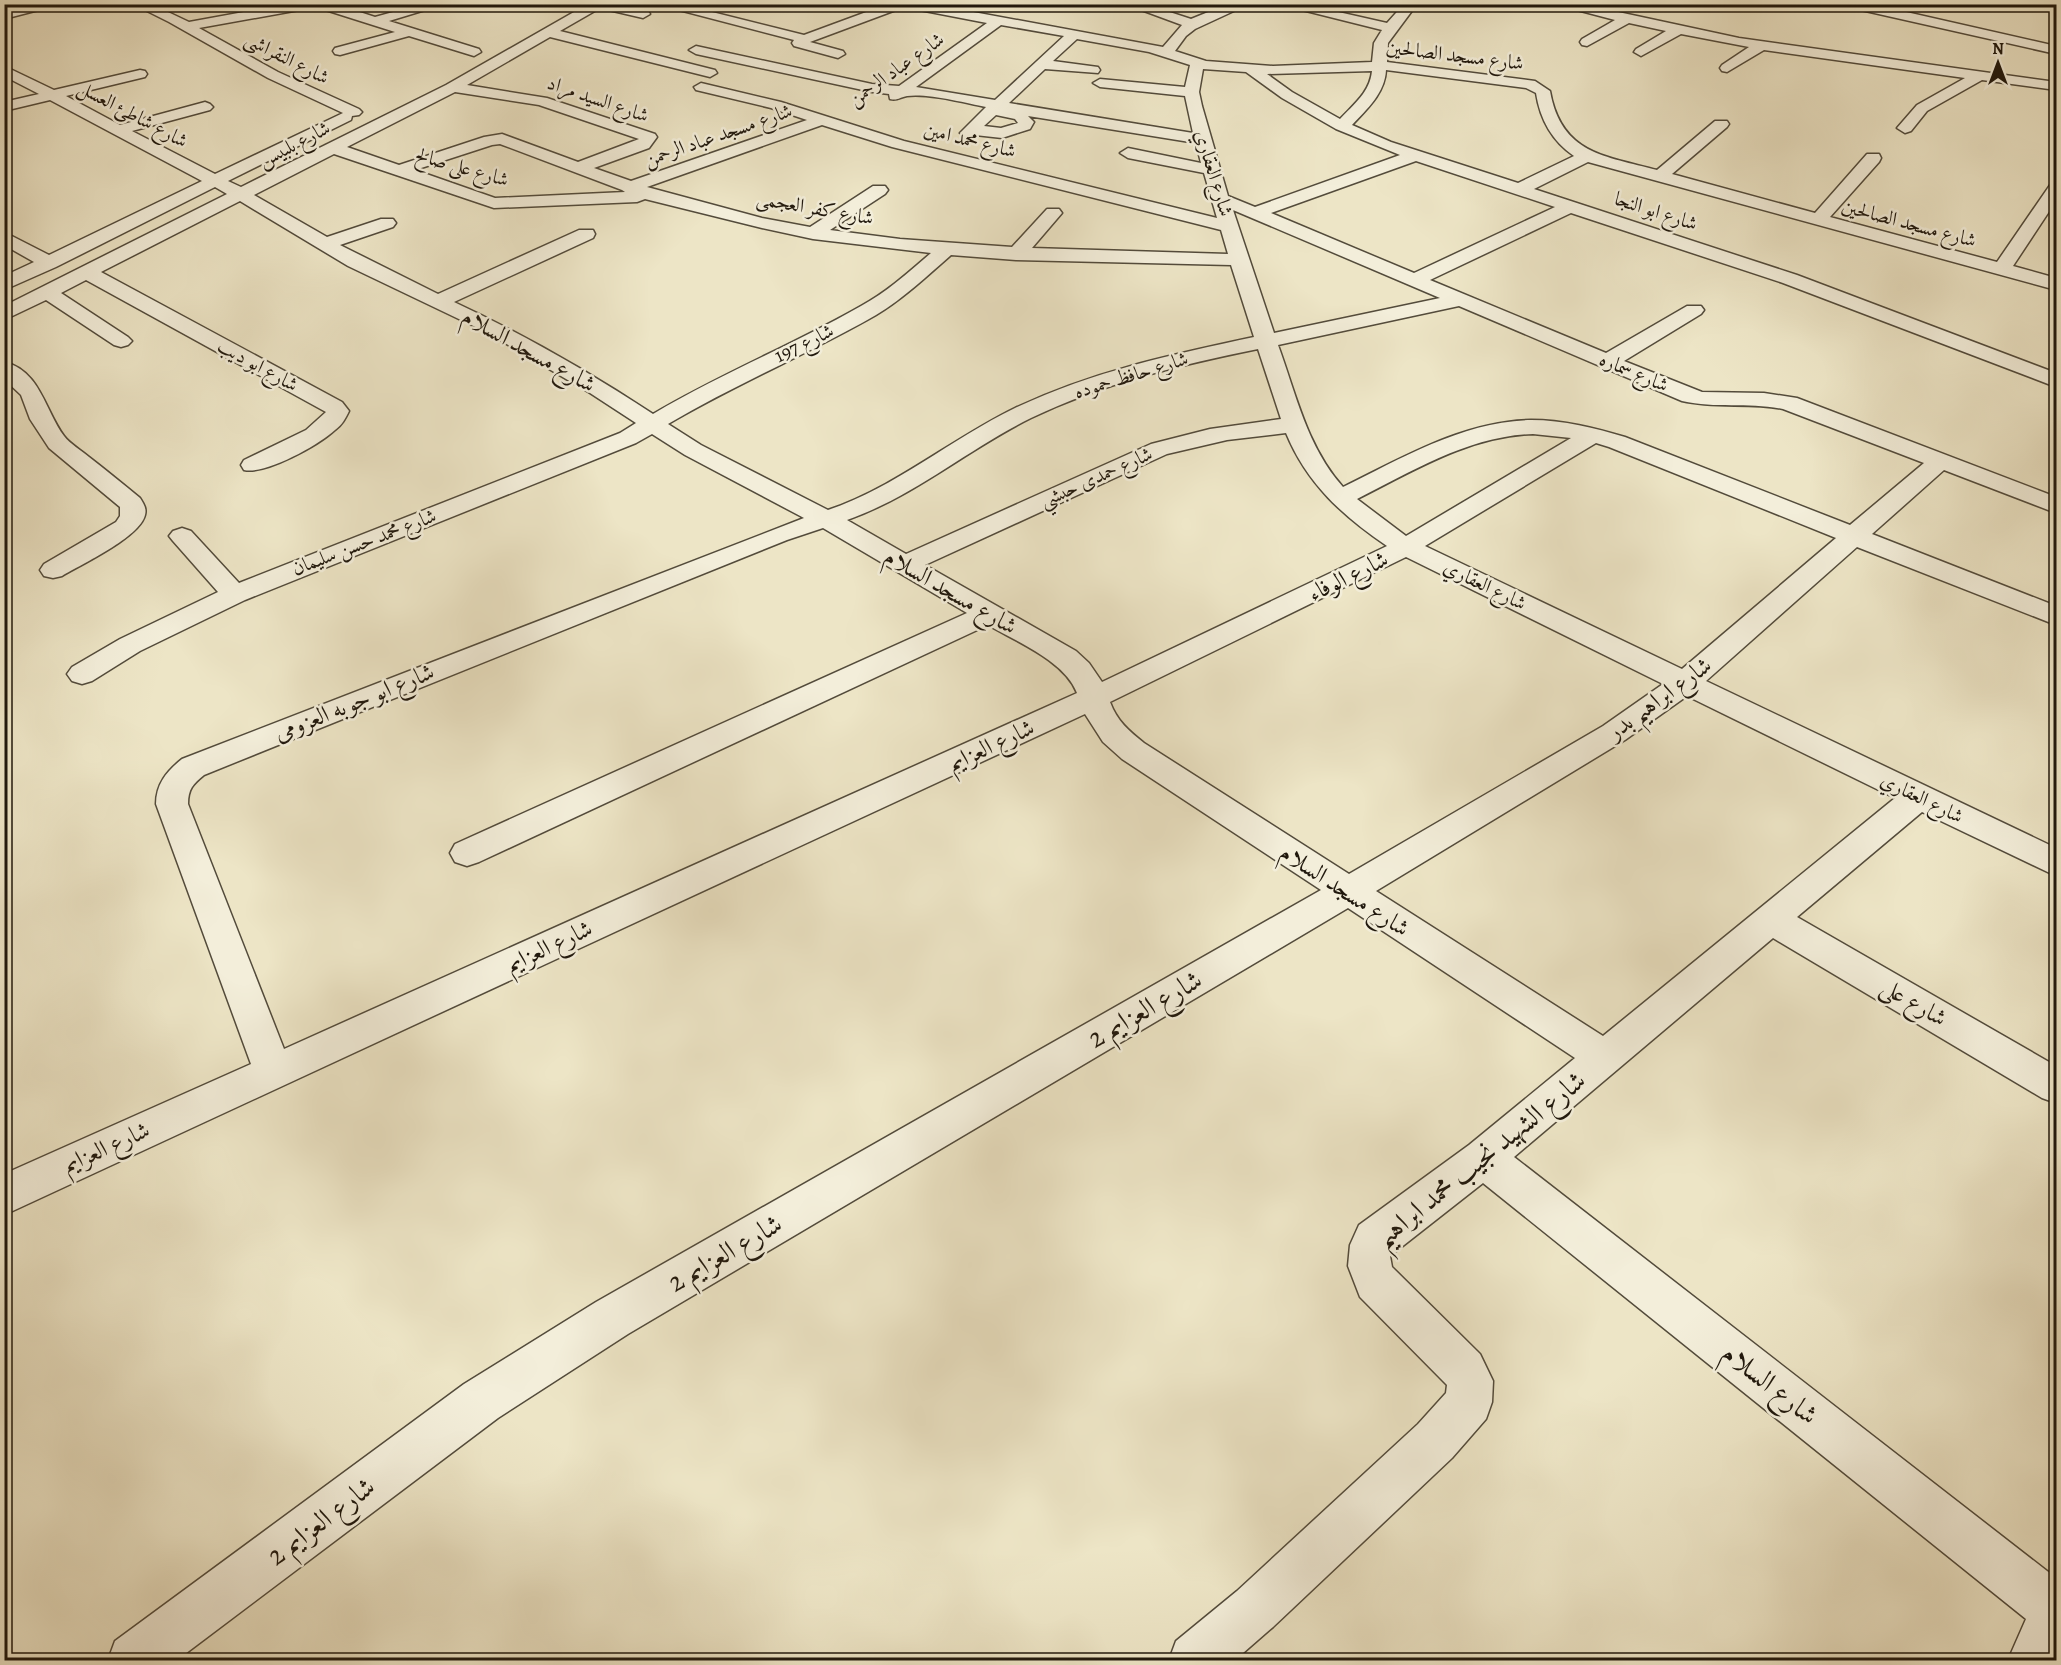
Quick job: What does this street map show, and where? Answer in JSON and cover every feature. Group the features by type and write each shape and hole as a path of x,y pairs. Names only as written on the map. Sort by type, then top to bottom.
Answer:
{"street":[{"path":"4,15 56,4"},
{"name":"شارع النقراشى","path":"140,4 187,26 273,75 354,112"},
{"path":"187,26 312,4"},
{"path":"320,4 408,32 479,49 456,61"},
{"path":"374,21 439,4"},
{"path":"598,4 643,14"},
{"name":"شارع بلبيس","path":"4,314 453,87 598,4"},
{"path":"662,4 805,39"},
{"path":"838,54 801,45 800,41 901,4"},
{"name":"شارع مسجد الصالحين","path":"906,4 1168,51 1197,63 1251,69 1379,66 1423,69 1539,87 1544,91 1550,117 1561,137 1574,150 1586,156 2056,284"},
{"path":"1131,4 1192,24"},
{"path":"1168,51 1180,33 1192,24 1243,4"},
{"path":"1284,4 1390,28"},
{"path":"1342,126 1373,92 1378,83 1379,50 1390,28 1411,4"},
{"path":"1560,4 1677,30 1762,45 2056,86"},
{"path":"1852,4 2056,50"},
{"path":"707,15 734,7"},
{"path":"161,13 180,9"},
{"path":"1587,42 1626,19"},
{"path":"573,20 595,24"},
{"name":"شارع عباد الرحمن","path":"884,104 998,21"},
{"path":"655,59 676,52 696,50 759,28"},
{"path":"1641,52 1677,30"},
{"path":"340,51 408,32"},
{"name":"شارع محمد امين","path":"550,33 655,59 699,80 847,129 1231,227"},
{"path":"696,50 872,88 940,93 995,108 1020,116 1026,122 1019,129 1002,133 969,131 995,108 1074,34"},
{"path":"1727,68 1762,45"},
{"path":"699,80 742,60"},
{"name":"شارع العقاري","path":"1197,63 1192,92 1203,139 1266,341 1303,448 1313,465 1340,498 1361,516 1406,547 2056,863"},
{"path":"1042,64 1096,76 1192,92"},
{"name":"شارع ابو النجا","path":"1251,69 1287,95 1342,126 1417,155 1790,279 2056,380"},
{"name":"شارع شاطئ العسل","path":"4,70 242,195"},
{"path":"4,107 140,74"},
{"path":"1905,128 1922,108 1980,75"},
{"name":"شارع السيد مراد","path":"453,87 542,100 650,137 642,145 577,168"},
{"name":"شارع بلبيس","path":"4,284 373,103"},
{"path":"118,130 205,107"},
{"path":"995,108 1203,139"},
{"name":"شارع عباد الرحمن","path":"847,129 866,117"},
{"name":"شارع مسجد عباد الرحمن","path":"629,188 821,120"},
{"path":"1659,176 1721,124"},
{"name":"شارع كفر العجمى","path":"400,170 498,139 506,139 654,196 762,223 813,233 946,249 1016,254 1240,260"},
{"name":"شارع على صالح","path":"333,148 501,203 654,196"},
{"path":"1128,153 1212,170"},
{"path":"1255,213 1417,155"},
{"path":"1520,189 1586,156"},
{"path":"1818,220 1873,158"},
{"path":"2001,270 2056,189"},
{"path":"813,233 879,190"},
{"name":"شارع مسجد السلام","path":"242,195 368,269 493,328 598,388 653,425 716,462 826,519 1066,658 1079,670 1088,683 1101,717 1114,735 1133,751 1604,1057"},
{"name":"شارع سماره","path":"1221,199 1699,399 1720,401 1763,399 1789,403 2056,506"},
{"path":"1414,280 1571,206"},
{"path":"1016,254 1053,213"},
{"path":"325,244 387,223"},
{"path":"440,301 586,234"},
{"path":"4,237 48,263"},
{"name":"شارع 197","path":"653,425 709,390 869,310 906,285 946,249"},
{"name":"شارع ابو ديب","path":"87,272 338,411 337,417 324,429 253,465"},
{"path":"47,292 121,341"},
{"name":"شارع حافظ حموده","path":"826,519 882,496 1022,414 1055,399 1134,371 1460,300"},
{"path":"1608,361 1694,310"},
{"path":"4,368 25,385 32,395 41,419 57,443 131,503 134,510 132,518 125,527 53,570"},
{"name":"شارع محمد حسن سليمان","path":"82,674 150,634 235,594 600,450 653,425"},
{"name":"شارع حمدى حبشي","path":"906,564 1159,449 1201,436 1235,430 1295,425"},
{"path":"1340,498 1476,435 1504,429 1536,427 1569,429 1617,442 2056,616"},
{"name":"شارع الوفاء","path":"1093,698 1406,547 1593,435"},
{"name":"شارع ابراهيم بدر","path":"1347,892 1614,733 1686,682 1940,461"},
{"name":"شارع ابو جوبه العزومى","path":"274,1072 172,804 171,791 178,778 193,767 217,756 778,535 826,519"},
{"path":"182,536 235,594"},
{"path":"467,854 990,613"},
{"name":"شارع العزايم","path":"4,1195 1093,698"},
{"name":"شارع الشهيد نجيب محمد ابراهيم","path":"1195,1660 1255,1609 1435,1442 1469,1402 1470,1381 1464,1370 1376,1282 1369,1267 1368,1251 1374,1240 1482,1158 1919,796"},
{"name":"شارع العزايم 2","path":"134,1660 481,1401 592,1331 1347,892"},
{"name":"شارع على","path":"1772,919 2056,1086"},
{"name":"شارع السلام","path":"1482,1158 2056,1610"},
{"path":"2034,1660 2056,1616"}]}
